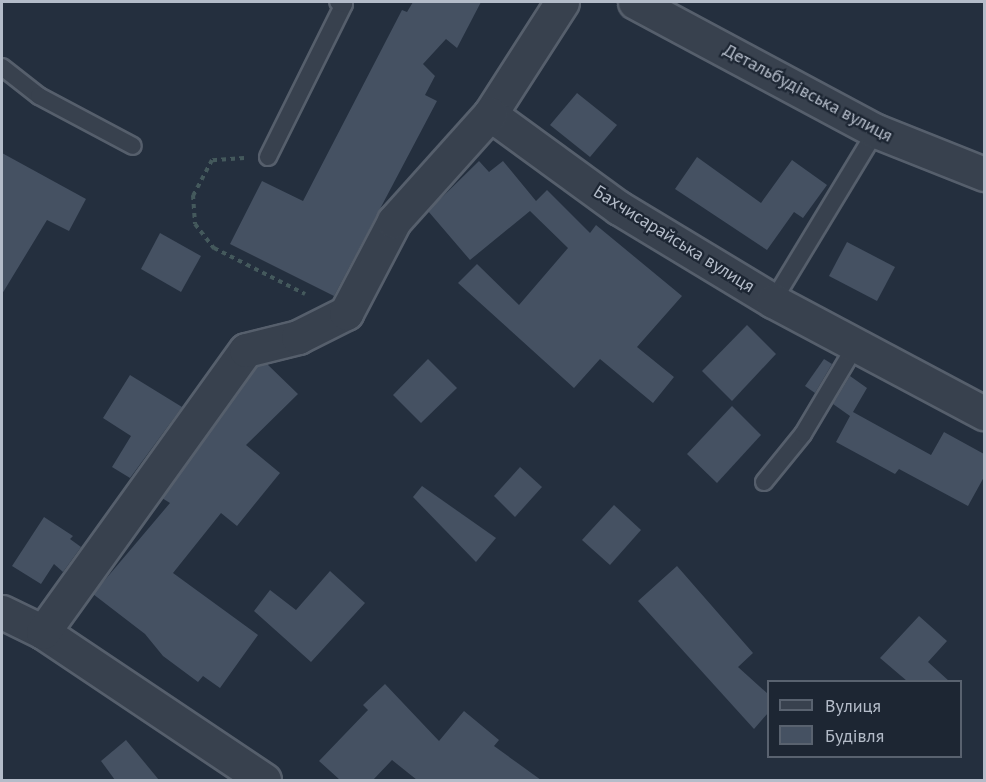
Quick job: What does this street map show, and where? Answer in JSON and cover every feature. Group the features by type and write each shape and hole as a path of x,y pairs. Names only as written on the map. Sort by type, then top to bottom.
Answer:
{"street":[{"path":"43,632 246,350 298,337 346,313 394,221 490,114 562,2"},
{"name":"Детальбудівська вулиця","path":"635,2 876,131 983,171"},
{"name":"Бахчисарайська вулиця","path":"490,114 619,208 773,301 984,413"},
{"path":"2,612 43,632 264,780"}],"lane":[{"path":"268,157 344,4 338,2"},
{"path":"2,67 39,96 134,146"},
{"path":"773,301 876,131"},
{"path":"764,482 803,434 856,345"}],"path":[{"path":"268,157 212,160 193,195 195,224 214,248 346,313"}],"building":[{"path":"413,2 481,2 457,48 446,39 423,64 435,76 425,95 437,101 334,296 230,244 262,181 303,201 402,10 407,12"},
{"path":"577,93 617,125 590,157 550,125"},
{"path":"2,153 86,199 69,231 47,220 2,294"},
{"path":"697,157 761,203 792,160 827,185 803,218 794,212 767,250 675,189"},
{"path":"479,161 489,172 503,161 536,201 547,190 590,233 596,225 682,296 637,347 674,377 653,403 600,359 574,388 458,283 477,264 519,305 568,248 530,211 470,260 428,211"},
{"path":"160,233 201,256 181,292 141,269"},
{"path":"847,242 895,267 877,301 829,276"},
{"path":"747,325 776,354 732,401 702,371"},
{"path":"428,359 457,388 421,423 393,395"},
{"path":"824,359 832,364 815,393 805,386"},
{"path":"267,364 298,394 246,445 280,473 237,526 221,513 173,573 258,635 220,688 203,676 198,682 163,656 145,634 93,594 170,503 162,498 257,367"},
{"path":"130,375 182,407 130,478 112,467 131,436 103,418"},
{"path":"850,376 867,388 853,412 931,455 944,432 984,454 984,477 968,506 899,469 895,474 836,442 850,416 833,404"},
{"path":"732,406 761,435 717,483 687,454"},
{"path":"520,467 542,487 515,517 494,496"},
{"path":"422,486 496,538 476,562 413,497"},
{"path":"614,505 641,530 610,565 582,540"},
{"path":"44,517 73,536 70,539 81,547 63,572 54,564 41,584 12,566"},
{"path":"677,566 753,653 738,667 767,693 767,714 754,729 638,601"},
{"path":"330,571 365,603 311,662 254,611 270,590 296,610"},
{"path":"919,616 947,641 928,662 948,680 906,680 880,658"},
{"path":"385,684 439,741 464,711 499,740 494,746 541,780 417,780 392,760 373,780 340,780 319,761 368,710 363,705"},
{"path":"126,740 159,780 115,780 101,761"}]}
